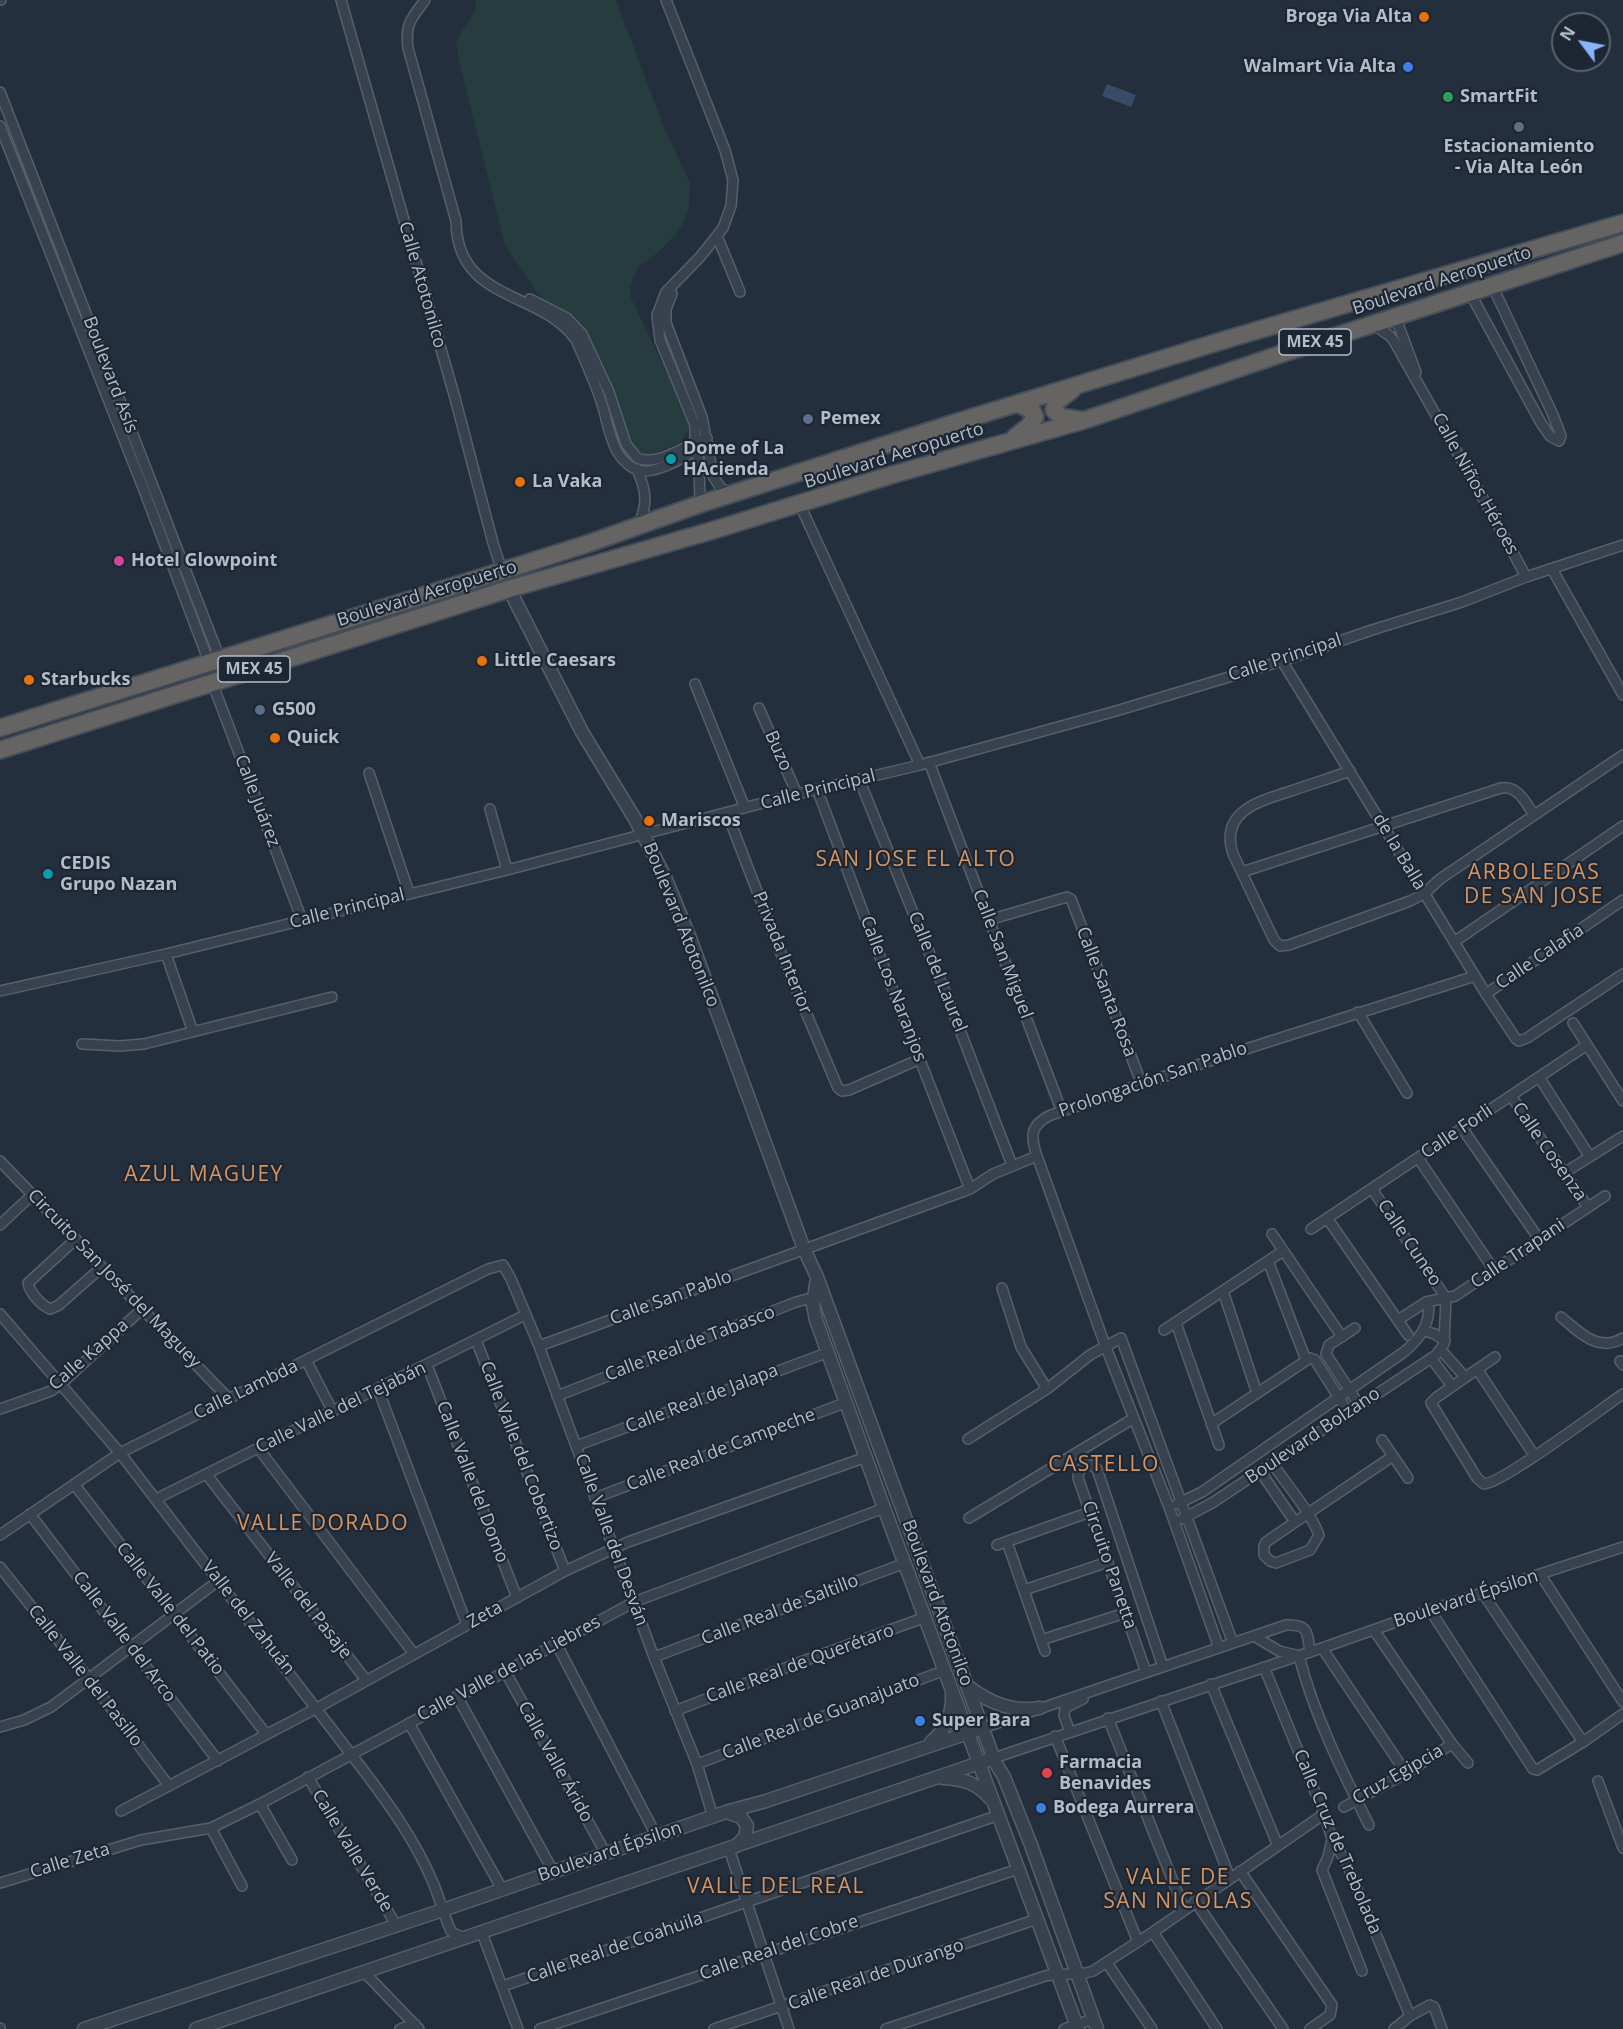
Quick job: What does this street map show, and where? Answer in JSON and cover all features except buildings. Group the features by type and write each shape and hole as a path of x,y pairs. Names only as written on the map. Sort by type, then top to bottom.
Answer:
{"highway":[{"name":"Boulevard Aeropuerto","path":"0,728 502,571 730,494 1086,382 1623,223"},
{"name":"Boulevard Aeropuerto","path":"0,750 509,589 1085,420 1395,316 1623,243"},
{"path":"1085,420 1061,417 1054,410 1054,406 1060,398 1086,382"},
{"path":"1007,443 1029,426 1035,417 1029,408 1018,404"}],"street":[{"name":"Calle Atotonilco","path":"340,0 455,398 502,571"},
{"path":"424,0 406,30 408,48 456,221 478,269 521,298 557,311 575,325 582,334 606,401 631,453 641,460 655,459 707,441"},
{"path":"666,0 731,168 733,193 728,215 720,234 702,261 676,287 666,309 666,323 702,417 713,476 720,487 730,494"},
{"name":"Boulevard Asís","path":"0,94 192,615 215,661"},
{"name":"Boulevard Asís","path":"0,126 202,612 215,661"},
{"path":"17,168 27,163"},
{"path":"720,234 740,292"},
{"path":"700,504 695,425 658,333 659,308 666,292 720,234"},
{"path":"1470,292 1541,423 1550,436 1559,441 1561,436 1553,415 1492,285"},
{"name":"Calle Niños Héroes","path":"1395,316 1423,392"},
{"name":"Calle Niños Héroes","path":"1372,324 1394,341 1485,498 1526,577"},
{"path":"675,376 685,371"},
{"path":"606,401 611,438 626,463 637,469 643,471 664,465 686,456 696,445"},
{"path":"638,526 644,513 646,495 637,469 641,460"},
{"name":"Calle San Miguel","path":"800,505 924,764 989,920 1062,1112"},
{"name":"Calle Principal","path":"0,991 166,954 924,764 1116,711 1282,661 1462,602 1526,577 1623,545"},
{"path":"1552,569 1623,695"},
{"name":"Boulevard Atotonilco","path":"509,589 582,732 644,836 665,877 690,938 804,1249 817,1276 818,1296 814,1312 884,1508 1057,1973 1073,2028"},
{"path":"192,615 202,612"},
{"name":"de la Balla","path":"1282,661 1486,994 1509,1030 1520,1041 1623,974"},
{"name":"Calle Juárez","path":"212,682 302,920"},
{"path":"695,684 745,808"},
{"name":"Buzo","path":"759,708 797,794"},
{"path":"1350,771 1255,803 1241,813 1233,824 1230,843 1274,940 1280,946 1424,894 1440,879 1623,755"},
{"path":"369,772 409,893"},
{"name":"Calle del Laurel","path":"859,779 966,1042 1012,1165"},
{"path":"1242,872 1507,787 1515,790 1534,815"},
{"name":"Calle Los Naranjos","path":"817,789 970,1189"},
{"path":"490,809 507,870"},
{"name":"Privada Interior","path":"727,813 782,956 832,1075 842,1091 920,1059"},
{"path":"1454,942 1623,826"},
{"name":"Calle Santa Rosa","path":"989,920 1067,897 1071,900 1142,1085"},
{"name":"Calle Calafia","path":"1486,994 1623,900"},
{"path":"166,954 193,1032"},
{"name":"Prolongación San Pablo","path":"1219,1648 1169,1507 1105,1345 1037,1156 1032,1141 1037,1125 1043,1119 1227,1054 1475,976"},
{"path":"82,1044 131,1046 332,997"},
{"path":"1358,1012 1407,1093"},
{"path":"1573,1023 1623,1101"},
{"name":"Calle Forli","path":"1311,1229 1587,1045"},
{"path":"1539,1077 1590,1157"},
{"name":"Calle Cosenza","path":"1510,1096 1588,1207"},
{"path":"1462,1128 1539,1239"},
{"path":"1564,1173 1623,1136"},
{"path":"804,1249 970,1189 993,1174 1037,1156"},
{"path":"1418,1158 1494,1270"},
{"name":"Circuito San José del Maguey","path":"0,1161 228,1398"},
{"name":"Calle Cuneo","path":"1372,1188 1446,1298"},
{"path":"0,1225 33,1194"},
{"name":"Calle Trapani","path":"1426,1302 1455,1296 1605,1196"},
{"path":"1327,1218 1408,1335"},
{"path":"1272,1234 1342,1337"},
{"path":"76,1239 28,1283 31,1291 43,1305 50,1309 58,1305 102,1267"},
{"name":"Calle San Pablo","path":"539,1346 804,1249"},
{"path":"1164,1330 1283,1251"},
{"path":"1268,1261 1306,1360"},
{"name":"Calle Valle del Desván","path":"503,1266 511,1279 539,1346 654,1657 697,1764 713,1817"},
{"name":"Calle Lambda","path":"0,1535 120,1453 488,1269 503,1266"},
{"path":"1002,1288 1021,1347 1047,1389"},
{"path":"1223,1291 1257,1393"},
{"name":"Boulevard Atotonilco","path":"818,1296 968,1685 982,1728 1013,1797 1095,2024"},
{"name":"Calle Real de Tabasco","path":"557,1396 818,1296"},
{"path":"1443,1345 1446,1298"},
{"path":"1398,1320 1426,1302 1430,1311 1424,1331 1436,1334 1465,1377"},
{"name":"Calle Kappa","path":"0,1409 51,1391 62,1384 142,1309"},
{"name":"Valle del Zahuán","path":"0,1314 120,1453 386,1800 430,1877 451,1930 466,1938"},
{"name":"Calle Valle del Tejabán","path":"156,1499 525,1315"},
{"path":"1561,1317 1580,1333 1597,1343 1612,1343 1623,1338"},
{"path":"1176,1323 1219,1445"},
{"path":"1355,1328 1329,1345 1326,1354 1359,1405"},
{"name":"Boulevard Bolzano","path":"1169,1507 1202,1492 1339,1398 1404,1352 1424,1331"},
{"path":"968,1439 1047,1389 1105,1345 1121,1338 1233,1643"},
{"name":"Calle Valle del Cobertizo","path":"476,1340 565,1571"},
{"name":"Boulevard Bolzano","path":"1174,1522 1186,1518 1260,1472 1431,1358 1443,1345"},
{"name":"Calle Real de Jalapa","path":"576,1446 829,1352"},
{"path":"1495,1357 1433,1400 1432,1406 1479,1481 1484,1484 1534,1455 1623,1394"},
{"path":"1431,1358 1452,1386"},
{"path":"306,1360 333,1412"},
{"path":"1211,1424 1306,1360 1315,1360 1348,1412"},
{"name":"Calle Valle del Domo","path":"427,1365 517,1598"},
{"path":"1477,1369 1534,1455"},
{"path":"378,1389 467,1625"},
{"name":"Calle Real de Campeche","path":"595,1498 848,1402"},
{"path":"969,1518 1134,1418"},
{"path":"1382,1440 1408,1478"},
{"path":"259,1449 414,1654"},
{"path":"1272,1463 1307,1514 1319,1535 1313,1547 1307,1551 1276,1563 1266,1558 1263,1550 1266,1542 1295,1522 1307,1514 1393,1456"},
{"name":"Zeta","path":"121,1811 317,1708 565,1571 614,1548 866,1457"},
{"name":"Circuito Panetta","path":"1141,1674 1125,1613 1078,1474 1081,1468 1088,1465 1097,1469 1163,1667"},
{"path":"1260,1472 1295,1522"},
{"name":"Valle del Pasaje","path":"207,1475 366,1680"},
{"name":"Calle Valle del Patio","path":"74,1484 266,1734"},
{"name":"Calle Valle de las Liebres","path":"141,1840 211,1828 260,1804 634,1602 884,1508"},
{"path":"1045,1651 1024,1590 1002,1544 1090,1512"},
{"name":"Calle Valle del Arco","path":"30,1514 218,1761"},
{"name":"Boulevard Épsilon","path":"205,2028 1108,1718 1623,1547"},
{"path":"1024,1590 1108,1562"},
{"name":"Calle Real de Saltillo","path":"654,1657 905,1563"},
{"name":"Calle Valle del Pasillo","path":"0,1567 89,1679 168,1786"},
{"path":"1540,1574 1623,1702"},
{"path":"0,1727 38,1714 89,1679 218,1581"},
{"path":"1482,1592 1583,1742"},
{"path":"1430,1610 1533,1769 1537,1770 1583,1742 1623,1714"},
{"path":"1041,1640 1125,1613"},
{"name":"Calle Real de Querétaro","path":"675,1711 798,1663 926,1617"},
{"name":"Boulevard Épsilon","path":"84,2029 1286,1625 1299,1625 1307,1634 1310,1652"},
{"path":"1374,1630 1452,1744 1468,1763"},
{"path":"1254,1636 1279,1651 1299,1656 1319,1715 1369,1825"},
{"path":"556,1643 657,1837"},
{"path":"1322,1648 1406,1773"},
{"name":"Calle Cruz de Trebolada","path":"1264,1667 1332,1839 1346,1862 1410,2016"},
{"name":"Calle Real de Guanajuato","path":"697,1764 945,1670"},
{"name":"Calle Valle Árido","path":"505,1671 606,1854"},
{"name":"Boulevard Épsilon","path":"1070,1732 1064,1716 1065,1708 1123,1685 1141,1674"},
{"path":"924,1747 942,1732 946,1724 952,1706 951,1684"},
{"path":"1211,1684 1278,1846"},
{"path":"968,1685 980,1696 1004,1706 1024,1710 1040,1708"},
{"path":"457,1696 553,1871"},
{"path":"1161,1701 1230,1878"},
{"path":"1108,1718 1184,1909"},
{"path":"409,1723 502,1889"},
{"path":"1055,1736 1138,1942"},
{"name":"Cruz Egipcia","path":"1344,1806 1406,1773 1452,1744"},
{"name":"Calle Valle Verde","path":"308,1777 396,1925"},
{"path":"939,1777 959,1778 972,1782 984,1791 997,1810"},
{"path":"1598,1781 1623,1848"},
{"path":"260,1804 292,1860"},
{"name":"Calle Real de Coahuila","path":"503,1986 747,1903 997,1810"},
{"path":"726,1812 741,1817 747,1826 745,1837 732,1848 747,1903 789,2029"},
{"path":"886,2029 1057,1973 1078,1974 1093,1971 1324,1814"},
{"path":"211,1828 242,1886"},
{"path":"1332,1839 1322,1870 1362,1971"},
{"name":"Calle Zeta","path":"0,1883 141,1840"},
{"name":"Calle Real del Cobre","path":"540,2029 1018,1869"},
{"path":"1240,1871 1332,2005 1330,2015 1310,2029"},
{"path":"1195,1901 1282,2029"},
{"name":"Calle Real de Durango","path":"714,2029 1036,1919"},
{"path":"1153,1932 1217,2029"},
{"path":"482,1933 518,2029"},
{"path":"1107,1963 1152,2029"},
{"path":"364,1972 417,2027"},
{"path":"1394,2029 1410,2016 1430,2005 1434,2007 1442,2029"},
{"path":"1073,2028 1095,2024"},
{"path":"400,2029 417,2027"}],"green space":[{"path":"475,0 616,0 663,125 690,183 689,209 680,229 660,251 638,267 630,286 631,298 689,419 689,429 681,442 645,457 636,455 631,449 590,340 567,312 544,302 505,246 456,41 476,9"}],"water":[{"path":"1107,84 1136,95 1131,107 1102,96"}],"place":[{"name":"Broga Via Alta","path":"1424,17"},
{"name":"Walmart Via Alta","path":"1408,67"},
{"name":"SmartFit","path":"1448,97"},
{"name":"Estacionamiento - Via Alta León","path":"1519,127"},
{"name":"Pemex","path":"808,419"},
{"name":"Dome of La HAcienda","path":"671,459"},
{"name":"La Vaka","path":"520,482"},
{"name":"Hotel Glowpoint","path":"119,561"},
{"name":"Little Caesars","path":"482,661"},
{"name":"Starbucks","path":"29,680"},
{"name":"G500","path":"260,710"},
{"name":"Quick","path":"275,738"},
{"name":"Mariscos","path":"649,821"},
{"name":"CEDIS Grupo Nazan","path":"48,874"},
{"name":"Super Bara","path":"920,1721"},
{"name":"Farmacia Benavides","path":"1047,1773"},
{"name":"Bodega Aurrera","path":"1041,1808"}],"district":[{"name":"SAN JOSE EL ALTO","path":"916,860"},
{"name":"ARBOLEDAS DE SAN JOSE","path":"1534,885"},
{"name":"AZUL MAGUEY","path":"204,1175"},
{"name":"CASTELLO","path":"1104,1465"},
{"name":"VALLE DORADO","path":"323,1524"},
{"name":"VALLE DEL REAL","path":"776,1887"},
{"name":"VALLE DE SAN NICOLAS","path":"1178,1890"}]}
